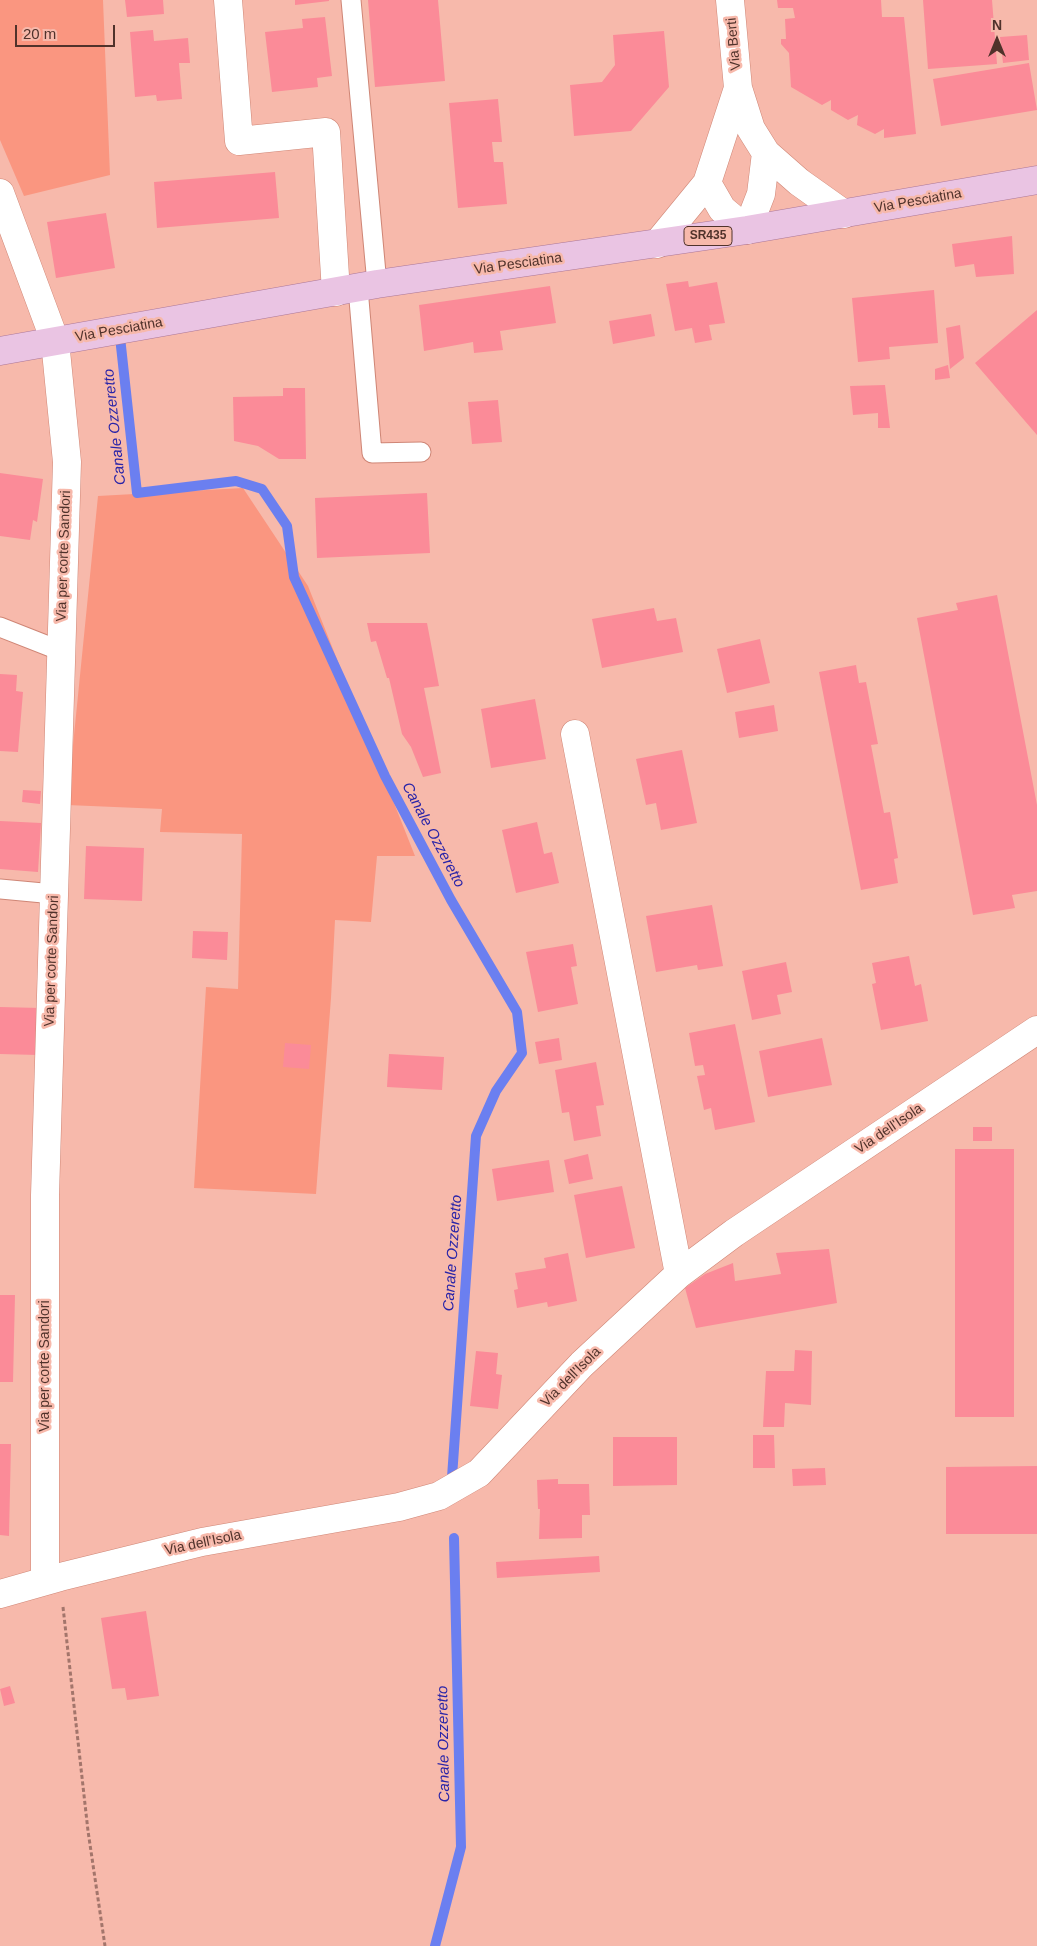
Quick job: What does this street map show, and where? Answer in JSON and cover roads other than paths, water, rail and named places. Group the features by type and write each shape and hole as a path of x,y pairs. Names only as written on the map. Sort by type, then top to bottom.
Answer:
{"main road":[{"name":"Via Pesciatina","path":"0,351 357,288 747,230 1037,180"}],"street":[{"path":"228,0 239,141 326,132 357,288"},
{"name":"Via Berti","path":"730,0 738,88"},
{"path":"738,88 751,129 766,153 800,182 844,214"},
{"path":"657,244 707,183 738,88"},
{"path":"707,183 722,209 747,230 761,194 766,153"},
{"name":"Via per corte Sandori","path":"0,193 55,342 68,462 45,1195 52,1579"},
{"path":"575,734 678,1274"},
{"name":"Via dell'Isola","path":"0,1594 52,1579 202,1542 399,1507 439,1496 479,1472 582,1364 678,1274 734,1233 1037,1030"}],"lane":[{"path":"351,0 357,288 372,453 422,452"},
{"path":"0,627 62,651"},
{"path":"0,889 54,894"}],"waterway":[{"name":"Canale Ozzeretto","path":"120,337 137,493 236,481 262,489 287,526 294,577 385,776 451,900 517,1012 522,1053 496,1091 476,1136 452,1477"},
{"name":"Canale Ozzeretto","path":"435,1946 461,1847 454,1538"}]}
